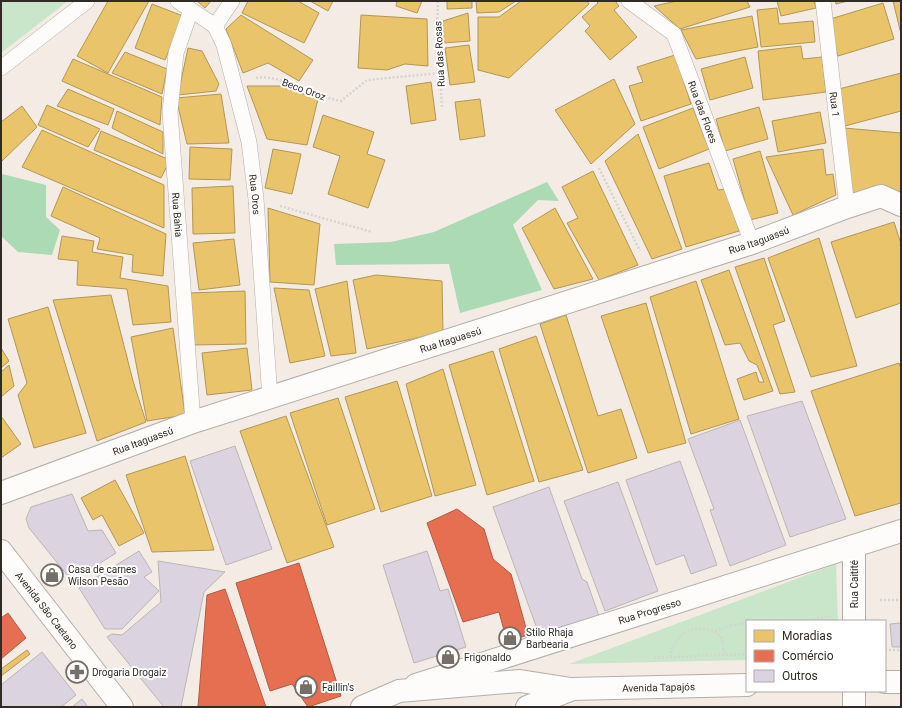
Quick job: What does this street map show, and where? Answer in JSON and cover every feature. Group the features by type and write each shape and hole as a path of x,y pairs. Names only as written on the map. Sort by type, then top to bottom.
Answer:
{"street":[{"name":"Rua Itaguassú","path":"1,493 193,422 652,275 752,242 847,207 882,196 901,205"},
{"name":"Rua Progresso","path":"399,691 901,532"},
{"name":"Rua Caitité","path":"854,547 854,620"},
{"name":"Avenida São Caetano","path":"1,551 122,707"},
{"path":"362,707 399,691 520,682 571,689"},
{"path":"886,682 901,682"},
{"name":"Avenida Tapajós","path":"571,689 746,685"},
{"path":"527,707 571,689"},
{"path":"854,692 854,707"}],"lane":[{"path":"1,68 88,1"},
{"path":"178,1 215,26 232,1"},
{"name":"Rua das Flores","path":"629,1 674,34 752,242"},
{"name":"Rua 1","path":"824,1 847,207"},
{"name":"Rua Bahia","path":"191,10 176,53 170,112 193,422"},
{"name":"Rua Oros","path":"215,26 224,45 249,142 256,199 270,398"}],"path":[{"name":"Rua das Rosas","path":"438,1 437,31 442,107"},
{"name":"Beco Oroz","path":"233,81 264,77 271,78 286,81 314,94 341,101 367,80 440,73"},
{"path":"599,168 652,275"},
{"path":"256,199 372,232"},
{"path":"876,600 901,600"},
{"path":"812,620 831,616"},
{"path":"670,657 672,645 682,635 702,629 715,631 733,625 746,623"},
{"path":"715,631 721,636 725,655"},
{"path":"886,650 901,650"},
{"path":"647,658 746,654"}],"green space":[{"path":"1,1 68,1 1,53"},
{"path":"2,174 46,185 46,217 60,230 52,255 18,252 1,236"},
{"path":"547,182 559,201 538,200 513,225 542,290 460,313 449,264 336,265 334,244 391,242 434,232"},
{"path":"836,564 838,620 746,620 746,660 569,664"}],"building: Moradias":[{"path":"108,1 149,1 108,73 77,56"},
{"path":"197,1 211,1 205,8"},
{"path":"248,1 298,1 319,13 304,43 242,13"},
{"path":"310,1 333,1 328,11"},
{"path":"397,1 422,1 417,13 396,6"},
{"path":"447,1 472,1 472,8 447,9"},
{"path":"476,1 516,1 499,12 477,13"},
{"path":"521,1 587,1 589,4 509,78 478,70 478,17 499,17"},
{"path":"596,1 615,1 619,6 614,10 637,37 610,60 585,31 590,26 582,17 598,3"},
{"path":"677,1 747,1 750,7 680,29 654,6"},
{"path":"777,1 814,1 816,8 781,16"},
{"path":"835,1 848,1 836,4"},
{"path":"893,1 901,1 901,34"},
{"path":"883,3 894,39 838,56 827,20"},
{"path":"152,4 183,16 165,60 135,48"},
{"path":"777,8 779,24 813,21 815,42 761,47 757,10"},
{"path":"468,13 470,41 444,43 443,21"},
{"path":"241,15 313,60 299,81 268,63 243,73 226,29"},
{"path":"361,15 427,19 428,66 405,64 387,70 358,68"},
{"path":"752,16 758,47 696,59 681,30"},
{"path":"469,45 475,82 450,85 445,48"},
{"path":"801,46 803,59 822,57 826,92 763,100 758,51"},
{"path":"188,48 202,51 219,84 216,91 178,95"},
{"path":"125,52 167,69 162,94 112,73"},
{"path":"675,55 691,104 641,121 629,86 643,82 637,67"},
{"path":"745,57 753,88 710,100 701,69"},
{"path":"73,59 162,97 160,125 62,81"},
{"path":"901,73 901,111 845,126 835,90"},
{"path":"614,79 635,124 591,164 555,110"},
{"path":"431,82 436,120 411,124 406,86"},
{"path":"247,86 281,86 318,99 307,145 267,139"},
{"path":"68,89 114,109 108,125 57,106"},
{"path":"221,94 229,143 187,144 176,98"},
{"path":"480,99 485,136 460,140 455,102"},
{"path":"47,105 100,129 88,147 38,125"},
{"path":"22,106 37,127 1,162 1,122"},
{"path":"759,107 768,139 725,151 716,119"},
{"path":"693,108 709,149 659,169 643,127"},
{"path":"117,111 163,132 163,154 112,128"},
{"path":"820,112 826,143 778,152 772,121"},
{"path":"323,115 374,132 367,154 385,160 368,208 328,194 340,156 313,147"},
{"path":"844,128 901,133 901,191 849,195"},
{"path":"42,130 164,185 164,228 22,167"},
{"path":"101,131 170,160 161,178 94,150"},
{"path":"638,134 682,249 652,259 605,161"},
{"path":"190,147 232,149 230,180 189,179"},
{"path":"273,149 301,154 292,194 265,188"},
{"path":"823,149 826,175 833,174 836,195 793,215 766,157"},
{"path":"760,151 778,213 750,220 733,159"},
{"path":"709,163 718,190 726,189 739,231 686,247 664,176"},
{"path":"593,171 638,265 599,280 567,223 578,218 562,187"},
{"path":"233,186 235,233 193,234 192,188"},
{"path":"63,187 166,234 163,276 132,272 133,255 97,249 100,238 51,216"},
{"path":"268,208 320,224 314,285 270,282"},
{"path":"555,208 593,279 554,289 522,228"},
{"path":"894,222 901,244 901,302 856,318 831,242"},
{"path":"62,236 94,241 92,252 123,257 120,278 168,286 171,322 133,325 127,289 77,285 78,261 58,259"},
{"path":"819,238 857,366 811,377 768,258"},
{"path":"234,239 240,285 199,290 193,243"},
{"path":"764,258 785,321 773,325 795,392 780,394 735,267"},
{"path":"729,270 773,391 744,400 737,379 756,372 759,382 764,382 757,365 749,361 740,343 725,345 701,280"},
{"path":"376,275 442,281 443,332 367,349 353,280"},
{"path":"347,281 356,353 331,356 315,289"},
{"path":"696,281 739,419 691,434 650,297"},
{"path":"274,288 309,290 325,356 290,363"},
{"path":"245,291 246,344 193,345 189,293"},
{"path":"111,295 133,381 146,422 97,441 53,300"},
{"path":"646,303 686,443 648,453 601,316"},
{"path":"48,307 86,433 34,448 18,395 27,383 8,319"},
{"path":"566,315 598,416 621,409 637,458 588,473 540,324"},
{"path":"173,328 185,415 147,421 131,337"},
{"path":"536,336 583,470 539,482 499,349"},
{"path":"1,348 9,361 1,368"},
{"path":"247,348 252,390 207,395 202,353"},
{"path":"493,351 534,481 487,495 449,365"},
{"path":"899,363 901,369 901,503 855,516 811,391"},
{"path":"9,365 14,386 1,397 1,372"},
{"path":"443,369 476,485 435,496 406,384"},
{"path":"397,381 432,496 381,512 345,397"},
{"path":"338,398 375,509 327,525 290,413"},
{"path":"1,416 21,444 1,458"},
{"path":"286,416 334,547 287,563 240,431"},
{"path":"185,456 214,550 152,552 126,475"},
{"path":"115,480 144,533 119,546 102,515 93,520 81,498"},
{"path":"27,650 30,654 1,676 1,669"}],"building: Comércio":[{"path":"457,509 484,529 493,559 511,574 528,635 507,641 499,612 463,622 427,523"},
{"path":"299,563 341,696 308,707 292,684 270,691 236,583"},
{"path":"225,589 266,707 198,707 207,595"},
{"path":"8,613 26,638 1,659 1,618"}],"building: Outros":[{"path":"802,401 846,519 790,537 747,416"},
{"path":"740,420 786,545 730,566 710,510 714,509 688,439"},
{"path":"235,446 272,549 226,565 190,461"},
{"path":"680,461 717,565 691,574 684,555 656,565 626,480"},
{"path":"618,482 658,591 605,611 564,501"},
{"path":"549,487 582,579 587,582 599,616 540,637 493,507"},
{"path":"72,494 88,531 102,530 116,553 72,581 29,528 26,519 31,507"},
{"path":"139,551 152,572 144,577 159,591 122,629 105,629 79,588"},
{"path":"427,551 440,591 448,589 466,647 414,663 383,565"},
{"path":"158,561 225,572 204,592 181,707 164,707 107,637 112,634 122,635 161,602"},
{"path":"901,623 901,647 892,647 890,624"},
{"path":"42,652 76,695 61,707 1,707 1,685"},
{"path":"82,699 88,707 72,707"}],"place":[{"name":"Casa de carnes Wilson Pesão","path":"52,575"},
{"name":"Stilo Rhaja Barbearia","path":"510,638"},
{"name":"Frigonaldo","path":"448,657"},
{"name":"Drogaria Drogaiz","path":"77,672"},
{"name":"Faillin's","path":"306,687"}]}
